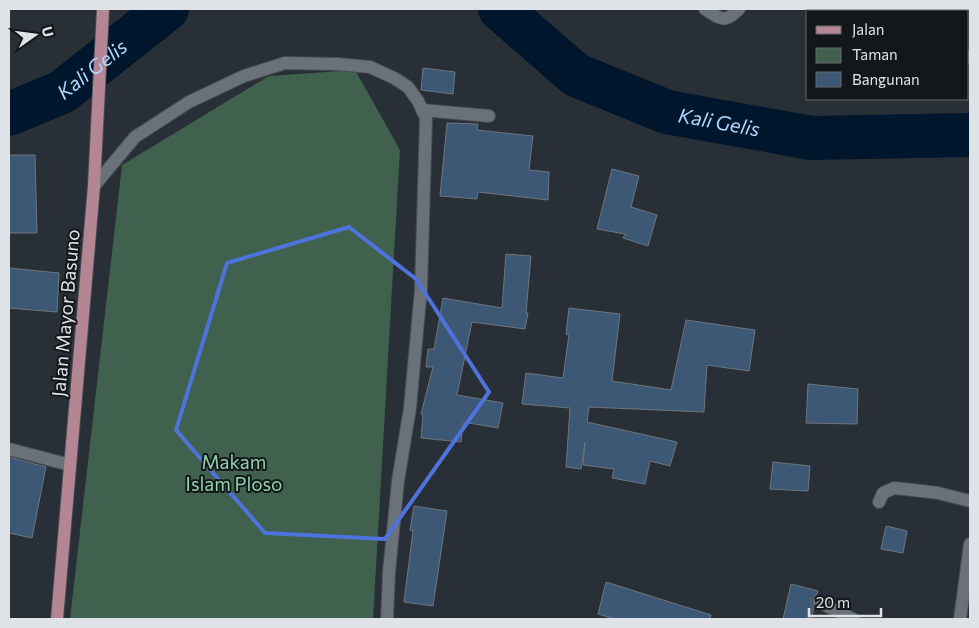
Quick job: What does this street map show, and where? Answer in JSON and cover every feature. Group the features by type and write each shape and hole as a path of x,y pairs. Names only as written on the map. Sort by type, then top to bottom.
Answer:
{"main road":[{"name":"Jalan Mayor Basuno","path":"57,619 94,186 103,9"}],"street":[{"path":"705,9 717,18 725,19 733,16 739,9"},
{"path":"94,186 135,137 189,102 244,76 284,64 338,64 370,67 408,87 426,118 421,289 410,408 398,481 389,572 387,619"},
{"path":"422,110 489,116"},
{"path":"9,449 70,466"},
{"path":"879,502 883,493 894,488 938,493 970,501"},
{"path":"960,619 970,544"},
{"path":"819,602 853,619"}],"highlighted area":[{"path":"349,227 416,279 489,392 385,539 265,533 176,430 227,263"}],"green space":[{"name":"Makam Islam Ploso","path":"355,70 400,150 373,619 70,619 122,165 269,76"}],"building":[{"path":"423,68 455,72 453,94 421,90"},
{"path":"447,123 478,124 477,130 533,136 529,170 549,172 548,200 478,192 477,199 440,196"},
{"path":"9,155 35,155 37,233 9,233"},
{"path":"612,169 639,176 631,207 657,215 648,246 623,238 625,234 597,229"},
{"path":"506,254 531,256 526,313 528,313 525,329 472,322 457,395 503,403 498,428 463,422 461,442 421,438 423,415 421,414 433,367 426,367 428,349 434,349 443,298 502,308"},
{"path":"9,268 59,273 57,312 9,308"},
{"path":"569,308 620,314 612,381 671,390 686,320 755,330 749,371 707,365 704,412 589,407 587,422 677,442 670,466 650,461 645,484 612,478 614,469 583,465 585,442 581,469 566,467 570,408 522,404 526,373 563,378 569,335 566,334"},
{"path":"808,384 858,389 857,424 806,423"},
{"path":"9,457 46,467 32,538 9,533"},
{"path":"773,462 810,466 808,491 770,489"},
{"path":"414,506 447,511 433,606 404,602 413,531 410,530"},
{"path":"886,526 907,531 903,553 881,549"},
{"path":"606,582 711,615 710,619 615,619 598,614"},
{"path":"791,584 818,591 811,603 814,608 811,619 783,619"}],"waterway":[{"name":"Kali Gelis","path":"9,114 62,92 167,9"},
{"name":"Kali Gelis","path":"500,9 576,75 667,112 811,138 970,135"}]}
